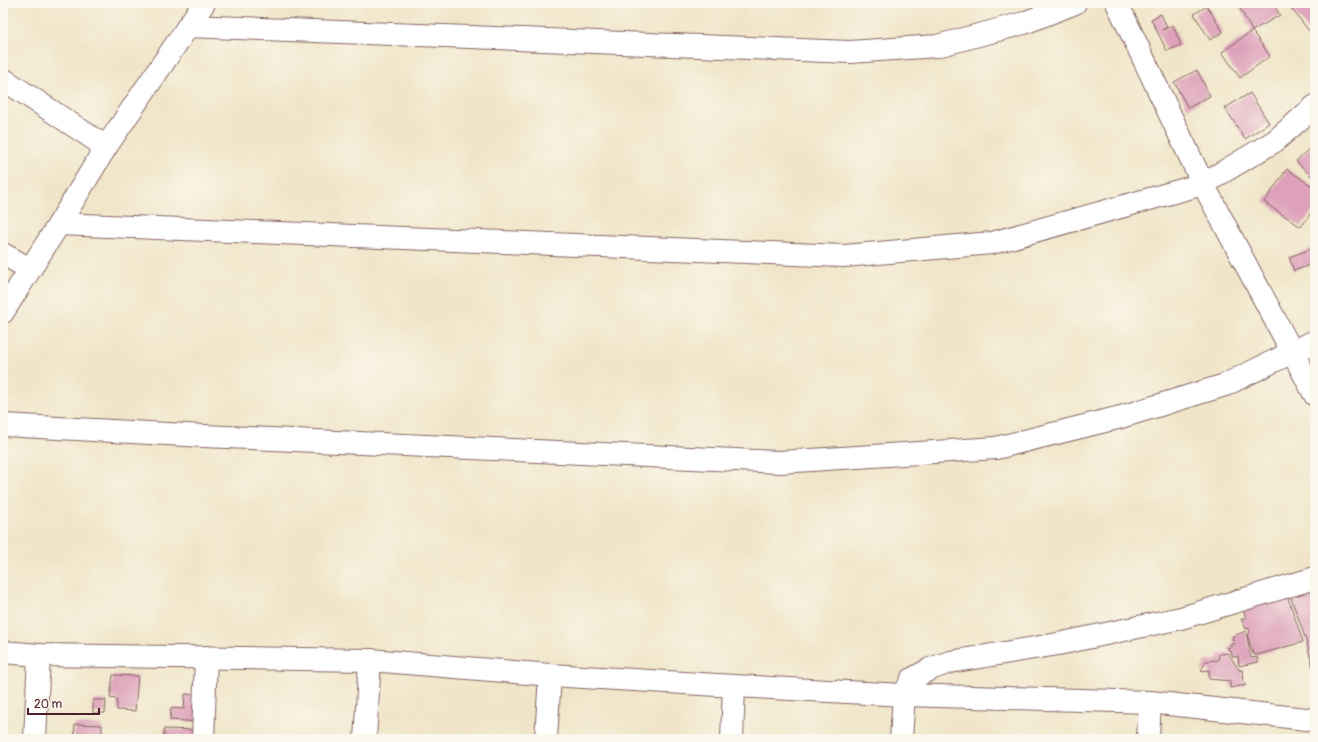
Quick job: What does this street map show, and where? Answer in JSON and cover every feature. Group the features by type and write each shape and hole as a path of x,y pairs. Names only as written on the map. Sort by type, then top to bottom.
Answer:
{"street":[{"path":"3,312 106,147 204,3"},
{"path":"188,26 850,52 937,46 1024,23 1075,3"},
{"path":"1117,3 1203,184 1315,395"},
{"path":"3,79 106,147"},
{"path":"59,224 844,256 992,243 1203,184 1274,141 1315,106"},
{"path":"3,254 30,269"},
{"path":"3,425 212,437 780,462 996,448 1121,417 1225,385 1315,341"},
{"path":"901,739 904,695 912,678 930,669 950,662 1058,644 1182,618 1315,578"},
{"path":"3,652 39,655 206,657 287,660 370,660 550,675 734,686 904,695 1150,702 1311,726"},
{"path":"35,739 39,655"},
{"path":"202,739 206,657"},
{"path":"365,739 370,660"},
{"path":"546,739 550,675"},
{"path":"732,739 734,686"},
{"path":"1148,739 1150,702"}],"building":[{"path":"1237,3 1273,3 1280,15 1252,31"},
{"path":"1287,3 1315,3 1312,7 1315,11 1315,35 1313,36"},
{"path":"1207,6 1223,32 1210,40 1194,14"},
{"path":"1161,14 1167,27 1162,30 1173,25 1181,45 1167,51 1151,19"},
{"path":"1252,31 1270,56 1240,78 1222,52"},
{"path":"1197,70 1210,96 1188,108 1174,82"},
{"path":"1250,93 1269,123 1245,139 1225,108"},
{"path":"1315,143 1315,180 1296,161"},
{"path":"1287,169 1315,188 1315,207 1301,227 1264,202"},
{"path":"1311,249 1315,263 1294,271 1289,257"},
{"path":"1315,583 1315,668 1313,668 1306,640 1290,595"},
{"path":"1287,595 1303,642 1257,655 1253,654 1247,634 1250,633 1249,628 1246,629 1241,619 1246,618 1242,607"},
{"path":"1246,631 1251,658 1257,657 1258,662 1239,666 1238,656 1233,657 1227,648 1231,647 1231,643 1235,644 1232,640 1233,636"},
{"path":"1228,653 1239,670 1242,670 1244,677 1242,679 1246,685 1230,688 1230,681 1209,679 1209,670 1201,671 1206,661 1218,660 1219,654"},
{"path":"113,675 138,676 135,711 117,710 117,699 110,698"},
{"path":"185,694 201,695 200,722 170,720 171,708 184,709"},
{"path":"93,700 106,700 105,713 93,713"},
{"path":"75,724 102,725 102,739 74,739"},
{"path":"164,729 198,730 197,739 164,739"}]}
